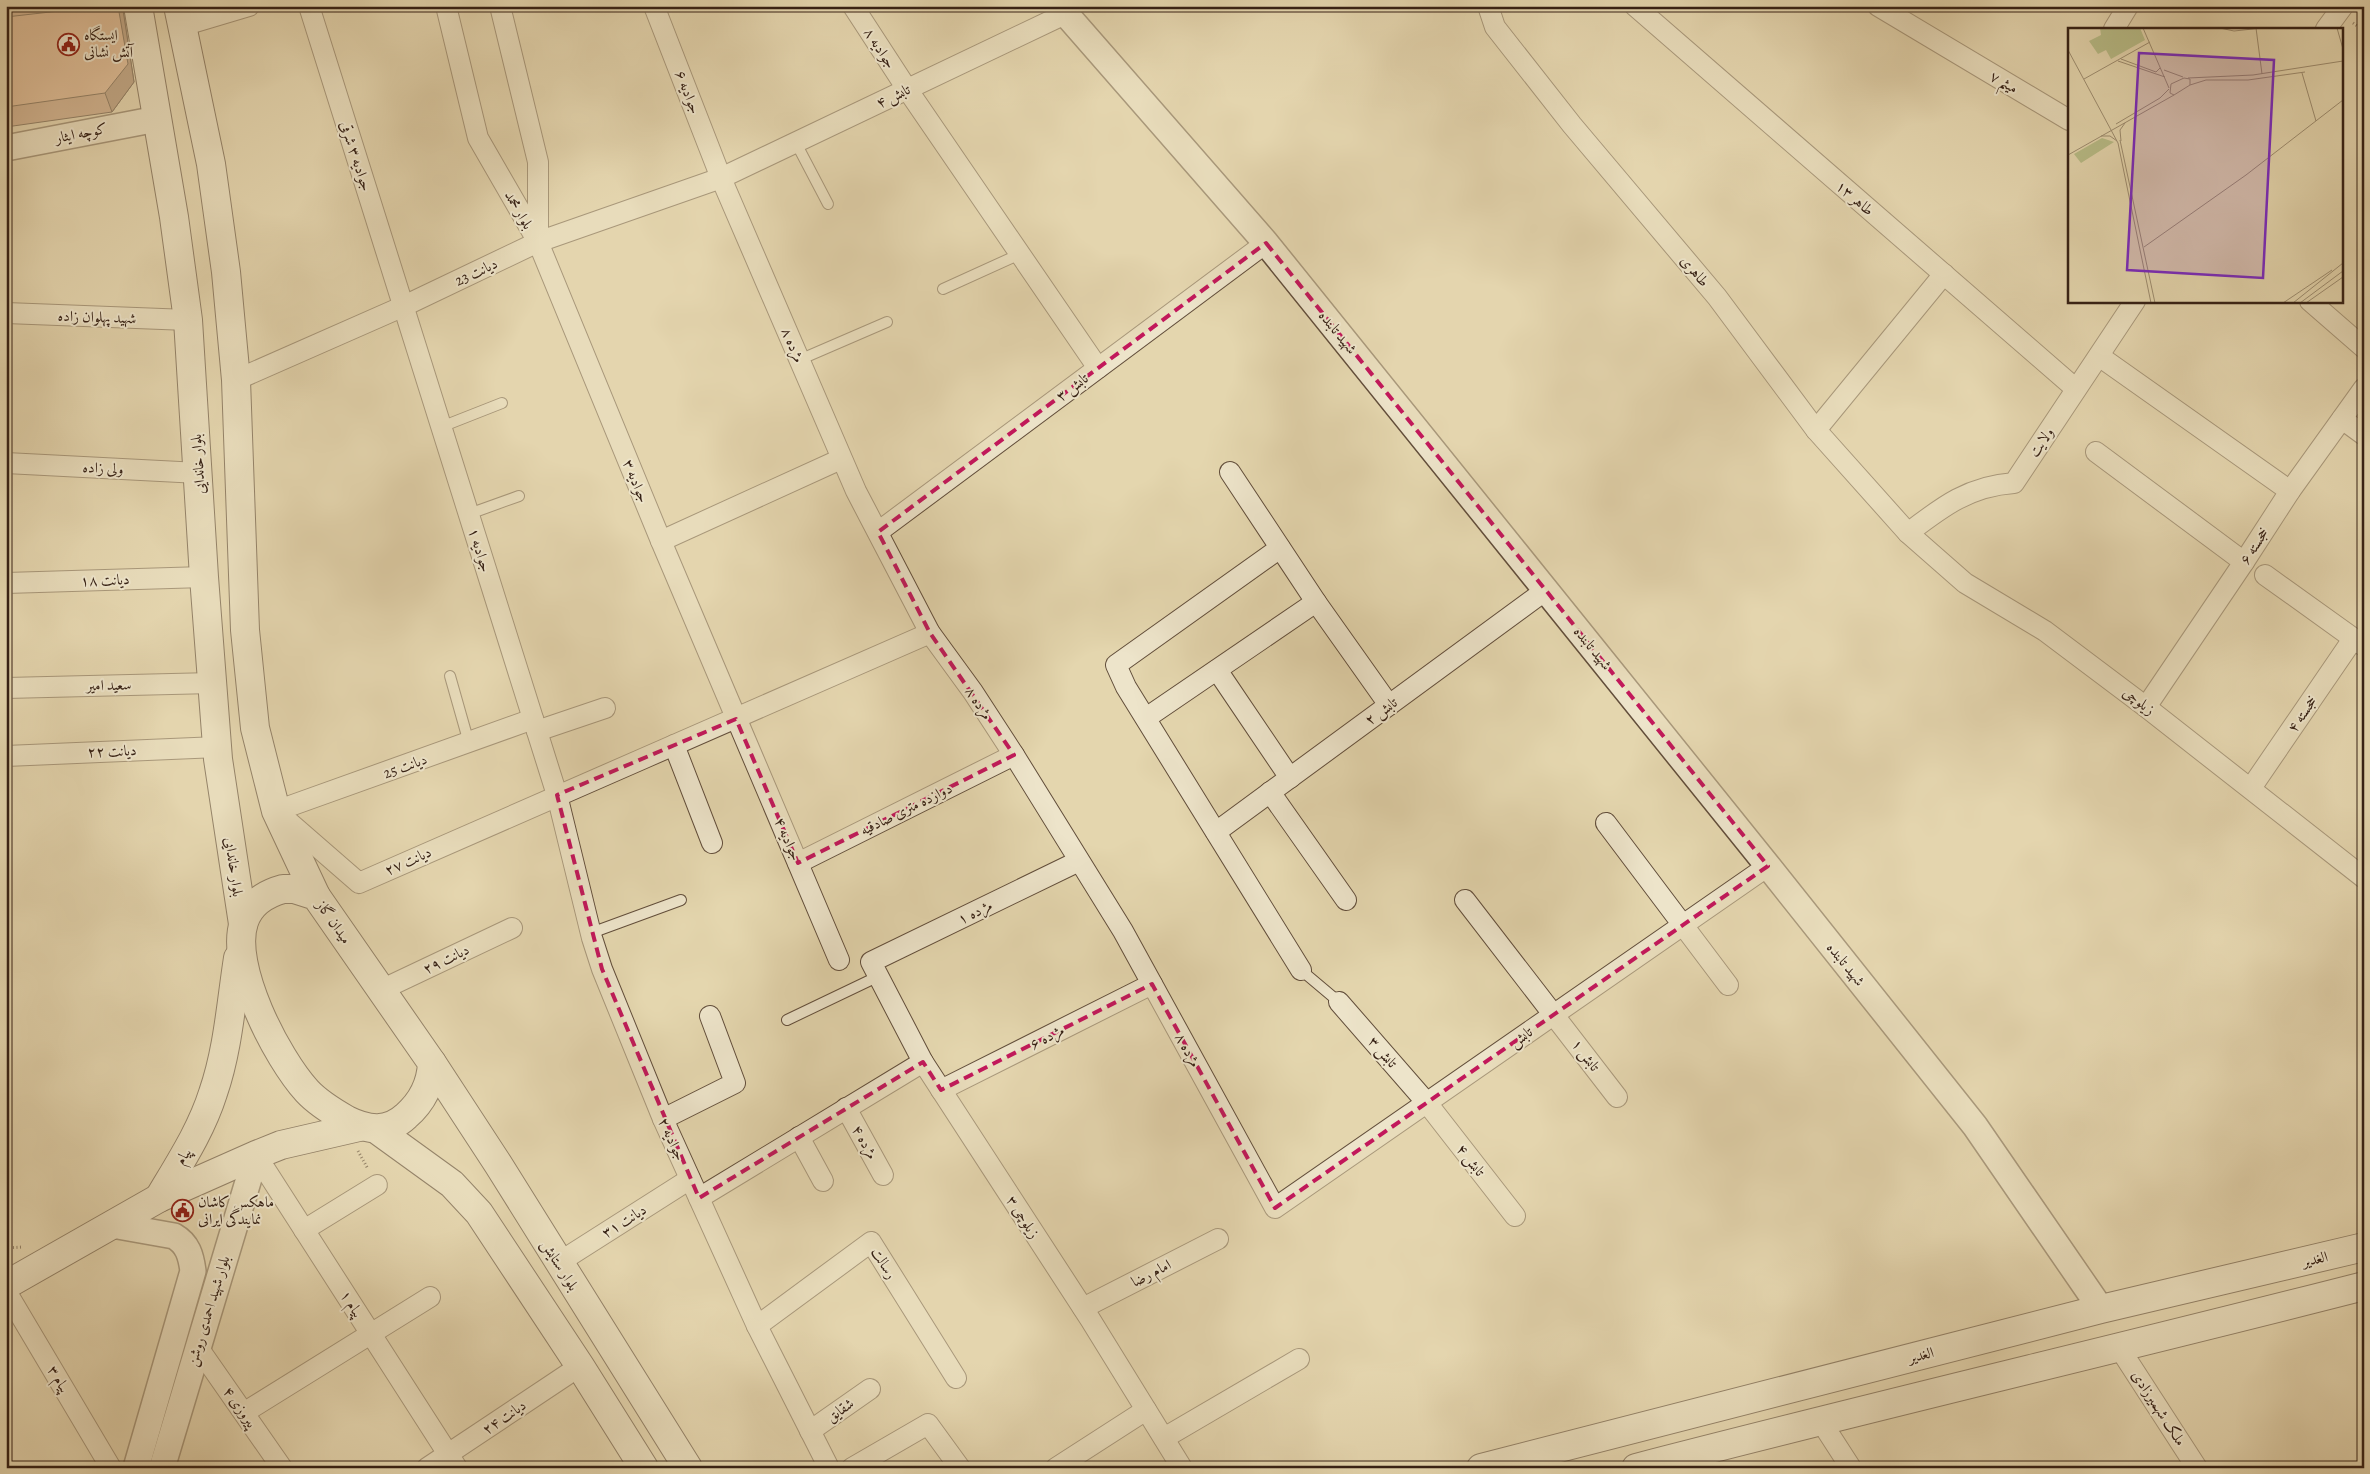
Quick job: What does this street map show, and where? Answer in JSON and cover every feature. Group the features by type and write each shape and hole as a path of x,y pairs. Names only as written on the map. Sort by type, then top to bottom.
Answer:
{"main road":[{"name":"بلوار خاندایی","path":"138,6 174,217 188,320 212,683 218,747 242,933"},
{"path":"180,16 211,164 226,272 236,380 245,630 250,695 255,728 276,812 316,896"},
{"name":"میدان گاز","path":"242,933 252,906 271,892 294,889 316,896 432,1063"},
{"path":"242,933 253,996 273,1042 285,1062 308,1092 331,1110 452,1184 479,1213 580,1366 644,1468"},
{"name":"پیام","path":"159,1198 200,1127 213,1093 221,1067 242,933"},
{"path":"6,1285 159,1198 256,1155 281,1145 360,1129 388,1127 402,1120 413,1110 427,1088 432,1063"},
{"name":"بلوار ستایش","path":"432,1063 498,1164 558,1263 688,1468"},
{"name":"الغدیر","path":"1481,1468 2101,1310 2364,1248"},
{"path":"1636,1468 1820,1420 2120,1349 2364,1286"},
{"path":"630,1445 660,1424"}],"street":[{"path":"180,16 249,6"},
{"name":"جوادیه ۳ شرقی","path":"309,6 404,306"},
{"name":"بلوار محمد","path":"446,6 478,138 538,242"},
{"name":"بلوار محمد","path":"500,6 538,162 538,242"},
{"name":"جوادیه ۶","path":"654,6 721,178"},
{"name":"جوادیه ۸","path":"853,6 907,90 1098,368"},
{"name":"طاهری","path":"1488,6 1495,27 1572,125 1717,297 1816,430 1908,533"},
{"name":"طاهر ۱۳","path":"1635,6 2076,389"},
{"name":"میثم ۷","path":"1878,6 1950,50 2066,111"},
{"path":"2115,28 2128,6"},
{"path":"2327,28 2343,6"},
{"name":"تابش ۴","path":"721,178 907,90 1062,10"},
{"name":"شهید تابنده","path":"1062,10 1266,243 1768,866 1975,1126 2101,1310"},
{"name":"کوچه ایثار","path":"6,148 157,118"},
{"name":"دیانت 23","path":"236,380 404,306 538,242 721,178"},
{"name":"مژده ۸","path":"721,178 841,459 930,633 973,692 1079,861 1152,984 1275,1208"},
{"name":"جوادیه ۳","path":"538,242 736,719"},
{"name":"تابش ۳","path":"878,532 1266,243"},
{"path":"1816,430 1944,274"},
{"name":"ولایت","path":"1908,533 1943,506 1968,492 1993,484 2014,483 2135,302"},
{"path":"2311,302 2364,348"},
{"name":"جوادیه ۱","path":"404,306 557,794"},
{"name":"شهید پهلوان زاده","path":"6,313 188,320"},
{"path":"2099,356 2290,491"},
{"name":"خجسته ۶","path":"2146,706 2290,491 2364,388"},
{"path":"2342,419 2364,435"},
{"path":"2096,452 2244,562"},
{"path":"661,541 841,459"},
{"name":"ولی زاده","path":"6,464 199,472"},
{"path":"1230,472 1316,602 1389,705"},
{"name":"زیلوچی","path":"1908,533 1965,583 2045,631 2146,706 2364,878"},
{"path":"1280,548 1116,666 1126,686 1301,970"},
{"path":"2265,575 2358,642"},
{"name":"دیانت ۱۸","path":"6,583 204,577"},
{"name":"تابش ۲","path":"1216,832 1546,590"},
{"path":"1146,718 1316,602"},
{"path":"557,794 736,719 930,633"},
{"name":"خجسته ۴","path":"2251,788 2358,642"},
{"path":"1217,670 1290,778"},
{"name":"سعید امیر","path":"6,688 212,683"},
{"name":"دیانت 25","path":"276,812 469,743 605,708"},
{"name":"جوادیه ۴","path":"736,719 839,960"},
{"path":"674,745 712,844"},
{"name":"دیانت ۲۲","path":"6,756 218,747"},
{"name":"دوازده متری صادقیه","path":"798,862 1014,755"},
{"path":"1270,792 1346,900"},
{"name":"دیانت ۲۷","path":"276,812 359,883 557,794"},
{"name":"جوادیه ۲","path":"557,794 591,933 615,1005 663,1119 757,1326 829,1468"},
{"path":"1606,823 1728,985"},
{"name":"مژده ۱","path":"875,969 1079,861"},
{"name":"تابش","path":"1275,1208 1768,866"},
{"path":"1465,900 1555,1014"},
{"name":"دیانت ۲۹","path":"381,990 512,928"},
{"name":"زیلوچی ۳","path":"875,969 923,1062 1083,1308 1182,1468"},
{"name":"مژده ۶","path":"941,1090 1152,984"},
{"name":"تابش ۳","path":"1339,1002 1427,1103"},
{"name":"تابش ۱","path":"1555,1014 1617,1096"},
{"path":"663,1119 735,1083 710,1016"},
{"path":"699,1198 923,1062"},
{"name":"تابش ۴","path":"1427,1103 1515,1216"},
{"name":"مژده ۴","path":"846,1108 883,1175"},
{"path":"799,1137 823,1181"},
{"name":"پیام ۱","path":"256,1155 453,1461"},
{"name":"بلوار شهید احمدی روشن","path":"136,1468 159,1431 197,1346 256,1155"},
{"name":"دیانت ۳۱","path":"558,1263 690,1179"},
{"path":"304,1230 378,1185"},
{"name":"بلوار شهید احمدی روشن","path":"112,1225 174,1236 183,1241 192,1260 193,1271 159,1431 162,1468"},
{"name":"امام رضا","path":"1083,1308 1218,1238"},
{"name":"رسالت","path":"757,1326 871,1242 956,1378"},
{"name":"پیام ۳","path":"6,1291 111,1468"},
{"path":"245,1412 430,1297"},
{"name":"پیروزی ۴","path":"197,1346 245,1412 282,1468"},
{"name":"ملک شهمیرزادی","path":"2120,1349 2197,1468"},
{"path":"1164,1438 1299,1359"},
{"name":"دیانت ۲۴","path":"427,1468 453,1461 580,1366"},
{"name":"شقایق","path":"810,1431 870,1390"},
{"path":"1056,1468 1146,1410"},
{"path":"1820,1420 1851,1468"},
{"path":"852,1468 928,1424 960,1468"}],"lane":[{"path":"796,143 828,204"},
{"path":"943,289 1020,254"},
{"path":"799,360 886,322"},
{"path":"442,427 502,403"},
{"path":"469,514 519,496"},
{"path":"450,676 469,743"},
{"path":"591,933 682,900"},
{"path":"787,1020 875,969"},
{"path":"1301,970 1339,1002"}],"path":[{"path":"360,1129 378,1185"}],"highlighted area":[{"path":"1266,243 1768,866 1275,1208 1152,984 941,1090 923,1062 699,1198 602,969 557,795 736,719 798,863 1014,755 930,633 878,532"}],"building":[{"name":"ایستگاه آتش نشانی","path":"79,6 118,6 128,64 105,93 6,107 6,17 59,11"}],"place":[{"name":"ایستگاه آتش نشانی","path":"68,44"},
{"name":"ماهکس کاشان نمایندگی ایرانی","path":"182,1211"}]}
